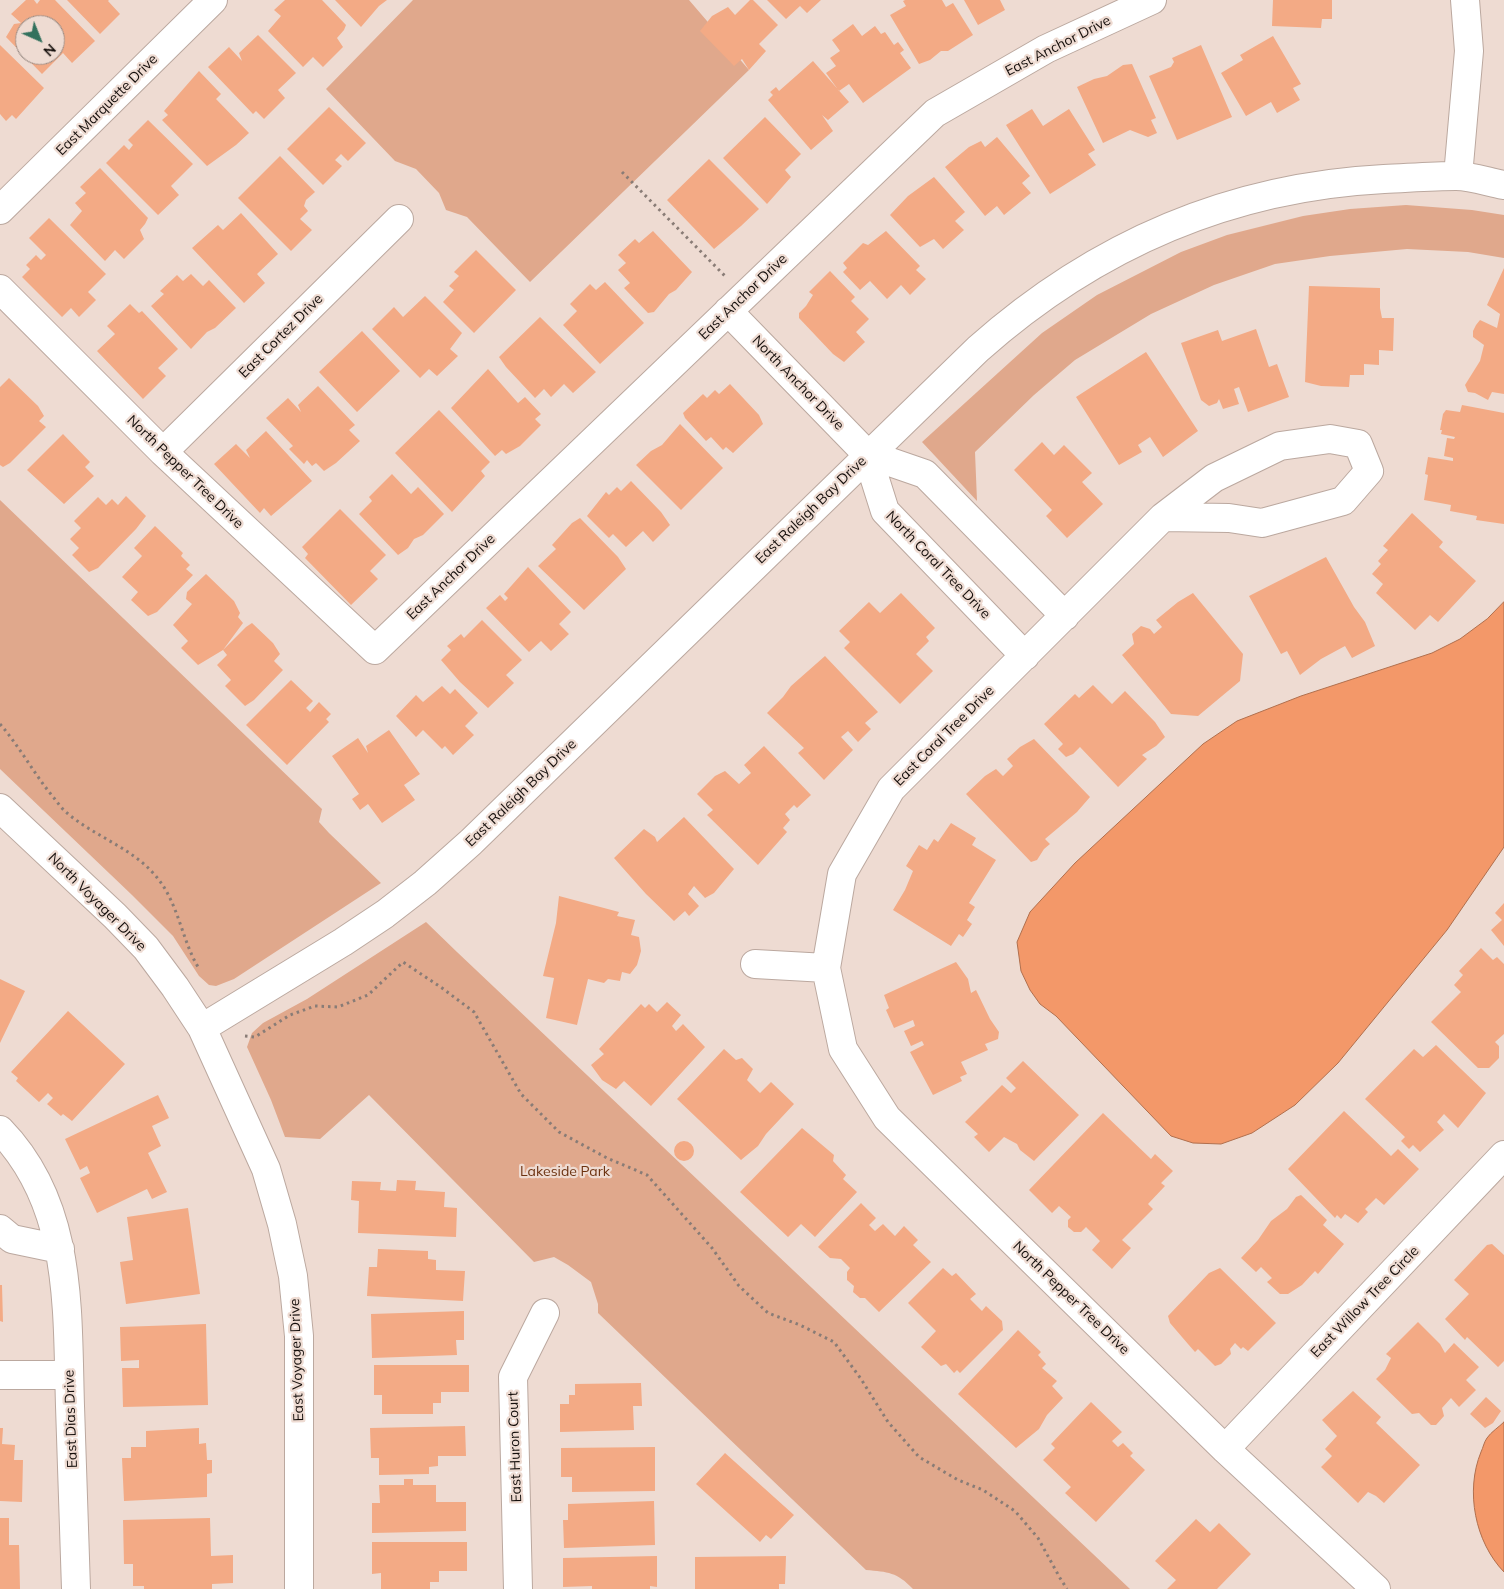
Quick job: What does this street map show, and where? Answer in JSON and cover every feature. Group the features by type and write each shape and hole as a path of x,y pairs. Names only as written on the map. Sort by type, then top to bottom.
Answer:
{"street":[{"name":"East Marquette Drive","path":"0,210 213,0"},
{"name":"East Anchor Drive","path":"375,650 936,113 1046,49 1152,0"},
{"path":"1458,176 1470,51 1465,0"},
{"name":"East Raleigh Bay Drive","path":"202,1028 343,942 425,883 471,842 867,454 978,348 1011,319 1092,264 1155,232 1198,214 1249,199 1300,188 1352,180 1458,176 1504,184"},
{"name":"East Cortez Drive","path":"163,452 399,219"},
{"name":"North Pepper Tree Drive","path":"0,289 163,452 375,650"},
{"name":"North Anchor Drive","path":"728,311 867,454"},
{"name":"East Coral Tree Drive","path":"826,968 842,874 891,789 1163,517 1214,478 1280,446 1330,439 1358,444 1369,470 1343,501 1262,523 1229,518 1163,517"},
{"path":"867,454 925,474 1065,616"},
{"name":"North Coral Tree Drive","path":"867,454 885,511 1025,656"},
{"name":"North Voyager Drive","path":"0,808 140,942 175,987 202,1028"},
{"path":"755,964 826,968"},
{"name":"North Pepper Tree Drive","path":"826,968 843,1049 886,1118 1225,1449 1376,1589"},
{"name":"East Voyager Drive","path":"202,1028 266,1168 282,1224 293,1276 299,1336 300,1589"},
{"name":"East Dias Drive","path":"0,1130 14,1144 44,1194 60,1249 68,1306 76,1589"},
{"name":"East Willow Tree Circle","path":"1225,1449 1504,1155"},
{"path":"0,1229 12,1239 60,1249"},
{"name":"East Huron Court","path":"518,1589 513,1377 545,1313"},
{"path":"0,1375 69,1375"}],"path":[{"path":"622,172 725,277"},
{"path":"0,724 14,740 31,767 66,812 126,851 154,874 170,897 191,955 201,972"},
{"path":"202,1028 255,1037 290,1015 315,1006 338,1007 368,995 403,962 419,972 474,1012 521,1094 559,1132 607,1158 647,1175 712,1248 739,1286 768,1313 800,1325 834,1342 861,1379 888,1422 919,1457 958,1480 983,1490 1015,1512 1038,1538 1067,1589"}],"green space":[{"path":"413,0 689,0 749,70 530,282 467,217 446,210 439,193 416,169 395,161 326,89"},
{"path":"1406,205 1472,210 1504,215 1504,258 1468,252 1407,249 1330,256 1275,264 1214,285 1151,314 1075,360 1034,395 975,452 977,501 922,442 1042,333 1097,295 1181,252 1227,235 1303,216 1350,209"},
{"path":"0,500 322,809 319,822 381,883 234,979 216,986 209,985 199,976 173,936 0,769"},
{"name":"Lakeside Park","path":"426,922 1130,1589 913,1589 897,1576 880,1571 866,1570 598,1313 598,1304 591,1282 554,1257 534,1262 369,1095 320,1139 285,1137 247,1047 252,1033 263,1023 307,999"}],"shaded area":[{"path":"1504,602 1504,847 1447,930 1338,1063 1295,1105 1252,1133 1221,1144 1193,1143 1171,1136 1056,1016 1040,1004 1030,990 1021,971 1017,942 1030,912 1075,863 1203,744 1237,721 1301,696 1432,653 1460,639 1487,619"},
{"path":"1504,1422 1504,1572 1494,1560 1480,1531 1474,1499 1474,1483 1476,1467 1484,1443"}],"building":[{"path":"26,0 34,0 37,4 40,0 55,0 95,41 72,63 65,55 65,15 15,15 15,18 11,14"},
{"path":"67,0 109,0 120,14 100,34"},
{"path":"285,0 322,0 346,25 337,38 343,47 323,67 313,57 303,67 268,31 281,16 274,10"},
{"path":"335,0 387,0 379,6 361,27"},
{"path":"750,0 753,0 778,25 759,44 766,51 749,70 742,59 734,66 700,31 712,16 728,7 735,15"},
{"path":"767,0 821,0 807,13 800,6 786,19"},
{"path":"942,0 946,7 953,3 973,35 948,51 941,51 930,60 919,64 890,15 906,6 903,1"},
{"path":"964,0 1000,0 1005,10 978,25"},
{"path":"1273,0 1332,0 1332,19 1322,19 1321,28 1272,26"},
{"path":"15,24 15,46 6,37"},
{"path":"853,24 862,36 875,26 881,34 885,32 894,45 898,42 904,50 900,53 911,68 863,103 849,84 839,91 826,73 836,66 830,58 840,51 832,40"},
{"path":"258,35 296,73 278,90 285,98 264,119 256,111 253,114 208,67 229,47 242,61 239,53"},
{"path":"1273,36 1301,84 1293,88 1300,100 1277,113 1271,102 1246,116 1221,73 1243,60 1240,55"},
{"path":"0,45 15,60 15,65 20,65 44,88 16,119 12,115 6,121 0,114"},
{"path":"1201,45 1232,117 1177,140 1149,76 1171,67 1174,62 1172,58"},
{"path":"813,61 849,102 828,120 822,115 833,131 811,150 768,100 773,95 770,92 776,87 779,91"},
{"path":"1132,64 1156,118 1151,120 1157,133 1148,137 1130,130 1103,143 1077,87 1094,79 1107,76 1123,65"},
{"path":"33,65 51,65 42,74"},
{"path":"199,71 221,94 216,99 249,133 207,166 162,120 168,115 164,111"},
{"path":"329,107 366,143 348,161 341,154 335,160 342,166 323,185 287,149"},
{"path":"1032,109 1043,126 1069,109 1095,150 1088,154 1096,165 1050,194 1006,125"},
{"path":"765,117 801,154 785,170 791,177 767,204 723,158"},
{"path":"148,120 193,164 171,186 179,195 158,215 106,163 124,145 129,150 133,145 128,140"},
{"path":"997,137 1030,176 1022,183 1031,193 1004,215 997,206 985,216 945,167 969,147 981,141 985,147"},
{"path":"280,156 315,192 306,200 304,206 308,211 300,219 312,230 291,251 238,198"},
{"path":"709,159 759,209 714,249 667,200"},
{"path":"100,168 148,218 140,230 144,239 124,259 115,250 105,261 70,225 82,211 75,203 86,193 80,187"},
{"path":"934,177 965,212 955,221 964,230 943,249 934,239 920,247 890,215 908,196"},
{"path":"241,213 278,254 257,274 265,283 244,303 192,248 218,225 223,230"},
{"path":"49,218 106,274 88,292 96,300 79,317 71,308 62,317 22,277 30,269 26,265 36,255 41,260 46,255 29,238"},
{"path":"653,231 692,272 676,290 669,294 654,312 648,313 624,288 630,283 618,270 626,263 618,255 635,239 639,243"},
{"path":"886,231 920,266 916,270 926,279 910,295 901,285 887,299 870,281 860,290 843,272 847,268 843,263 863,243 868,245"},
{"path":"476,250 516,290 474,333 443,302 454,290 449,286 459,276 454,272"},
{"path":"1504,268 1504,394 1492,392 1488,400 1475,393 1468,392 1465,385 1480,361 1484,345 1473,337 1476,325 1480,320 1497,328 1500,314 1487,305"},
{"path":"830,271 855,297 851,301 869,319 856,332 865,342 844,362 833,354 799,318 799,313 813,295 809,292"},
{"path":"191,274 203,286 209,280 236,308 215,328 207,332 191,349 151,306 164,294 160,291 177,275 183,281"},
{"path":"605,282 644,323 600,364 563,325 577,311 570,304 590,284 596,290"},
{"path":"1309,286 1380,288 1382,318 1394,318 1393,351 1379,350 1379,365 1364,364 1364,375 1350,375 1349,387 1321,386 1305,382"},
{"path":"425,296 462,333 450,349 458,356 437,376 429,369 420,378 372,329 394,307 403,317"},
{"path":"130,304 139,313 142,311 178,349 158,368 166,376 143,399 97,351 115,334 107,326"},
{"path":"540,317 596,372 573,393 564,384 551,397 544,389 535,398 499,357"},
{"path":"1256,329 1269,367 1277,364 1289,397 1248,412 1239,387 1234,389 1239,404 1223,409 1219,399 1217,403 1209,406 1201,400 1181,343 1218,330 1222,341"},
{"path":"362,331 400,371 357,412 319,372"},
{"path":"1146,352 1198,431 1163,457 1150,437 1138,445 1142,452 1119,465 1076,397"},
{"path":"488,369 518,403 525,397 541,414 535,419 541,425 520,446 506,454 502,450 495,456 451,408"},
{"path":"9,378 38,406 44,416 39,421 46,427 10,463 3,467 0,465 0,387"},
{"path":"730,384 759,415 763,424 733,453 726,447 723,450 711,437 706,441 685,418 683,413 703,394 707,398 715,390 719,394"},
{"path":"318,386 355,425 349,430 360,441 336,463 324,471 316,463 312,466 307,460 304,464 289,449 293,446 266,418 288,398 301,412 298,405"},
{"path":"1462,405 1504,413 1504,524 1476,520 1477,516 1450,511 1451,505 1424,500 1428,475 1425,474 1428,457 1453,461 1453,458 1444,456 1447,438 1454,439 1455,437 1441,434 1443,414 1446,410 1460,412"},
{"path":"439,410 490,462 481,471 485,476 452,512 395,453"},
{"path":"680,424 723,468 681,510 636,465 651,451 662,445"},
{"path":"266,431 312,481 271,516 264,508 260,513 214,464 236,444 250,458 246,450"},
{"path":"63,434 90,462 85,467 94,476 64,504 27,470"},
{"path":"1042,442 1054,455 1064,445 1092,473 1082,482 1103,504 1067,538 1046,516 1052,510 1014,470"},
{"path":"392,474 411,494 418,487 444,514 423,535 414,539 408,548 398,555 359,514 372,501 369,497"},
{"path":"631,481 661,512 670,525 653,542 643,531 626,547 613,534 609,538 587,516 606,492 609,495 617,487 621,491"},
{"path":"126,496 146,516 98,568 89,572 72,555 79,548 70,539 81,528 74,521 98,497 106,505 112,499 118,505"},
{"path":"340,509 386,555 370,571 378,579 351,605 305,558 308,554 302,547"},
{"path":"1412,513 1443,542 1439,547 1476,581 1438,622 1430,615 1415,630 1376,593 1383,584 1372,574 1381,564 1378,561 1388,550 1383,546"},
{"path":"580,518 618,557 626,569 584,610 538,566 556,549 552,545 572,523"},
{"path":"155,526 183,553 181,556 190,565 186,569 193,575 157,612 148,616 131,600 138,592 122,577 142,556 134,548"},
{"path":"1326,557 1354,607 1365,622 1375,646 1352,658 1345,646 1321,659 1300,675 1287,651 1281,654 1249,596"},
{"path":"528,567 571,612 559,624 569,634 551,651 541,641 529,652 486,608 500,595 505,601 508,598 504,594"},
{"path":"206,574 234,601 240,613 238,617 243,623 223,650 198,665 181,648 188,641 173,625 192,604 186,599 187,592"},
{"path":"901,593 935,628 926,637 929,641 916,654 933,671 900,704 844,648 850,642 839,631 869,602 880,613"},
{"path":"1193,593 1243,654 1240,681 1198,716 1171,714 1122,655 1134,644 1132,634 1141,626 1150,629 1154,634 1162,627 1156,620 1178,602"},
{"path":"482,620 522,660 506,675 514,683 488,708 460,682 441,660 451,650 447,646 461,634 464,638"},
{"path":"252,623 273,643 280,654 274,661 283,670 254,700 245,706 225,686 231,680 217,665 227,655 223,650"},
{"path":"825,656 878,712 865,723 871,729 858,742 848,731 841,737 853,750 824,780 798,753 804,748 767,713 791,686"},
{"path":"291,680 313,701 306,708 310,712 319,702 331,714 326,719 329,722 287,765 246,725"},
{"path":"1093,685 1112,704 1125,691 1155,722 1165,737 1156,746 1142,755 1147,759 1118,787 1080,747 1073,754 1066,757 1058,749 1063,744 1044,724 1075,694 1079,698"},
{"path":"442,686 450,694 455,689 478,713 465,726 474,735 453,755 445,746 442,749 423,730 416,737 396,716 416,695 423,702"},
{"path":"389,730 420,774 404,785 415,800 382,823 368,804 360,810 352,799 359,794 332,756 358,738 368,753 366,746"},
{"path":"1034,739 1090,797 1077,812 1045,839 1050,844 1044,849 1037,860 1031,862 966,794 985,776 996,769 1003,776 1013,766 1007,759 1020,747"},
{"path":"764,746 811,795 797,808 794,805 785,814 790,820 783,828 787,832 758,865 707,815 713,810 697,794 715,776 725,771 739,784 751,773 744,765"},
{"path":"684,817 734,869 714,893 705,898 694,886 688,894 699,906 689,916 685,911 674,921 646,894 614,858 644,829 655,837 657,842"},
{"path":"951,823 976,838 972,845 996,860 969,903 975,907 967,920 972,924 963,937 959,934 951,946 893,910 905,890 913,871 906,866 919,845 927,850 934,839 938,842"},
{"path":"559,896 619,912 617,916 635,920 631,935 639,937 641,951 637,965 630,974 622,972 620,981 608,979 604,983 588,979 577,1025 546,1018 554,978 543,976 556,923"},
{"path":"1504,903 1504,946 1491,930 1502,920 1495,913"},
{"path":"1481,948 1493,960 1497,957 1504,964 1504,1034 1495,1042 1499,1046 1499,1058 1489,1068 1478,1068 1431,1022 1461,992 1454,985 1463,975 1459,971"},
{"path":"956,962 968,979 971,993 976,990 990,1019 999,1032 998,1039 985,1044 988,1050 961,1062 967,1074 960,1077 962,1081 933,1095 910,1052 924,1045 922,1041 911,1046 904,1031 915,1026 913,1020 894,1028 886,1010 889,1008 884,995"},
{"path":"0,979 25,991 0,1043"},
{"path":"667,1002 681,1015 672,1026 676,1031 683,1024 705,1047 651,1106 624,1081 616,1089 602,1080 591,1065 604,1054 599,1049 641,1004 645,1008 649,1004 657,1012"},
{"path":"68,1011 125,1064 72,1121 63,1114 61,1116 47,1104 53,1098 48,1093 39,1102 16,1081 18,1078 11,1072"},
{"path":"1436,1045 1486,1093 1458,1128 1444,1114 1437,1122 1444,1130 1420,1152 1413,1145 1409,1149 1401,1141 1405,1137 1365,1099 1414,1049 1423,1057"},
{"path":"724,1049 736,1060 742,1058 753,1069 747,1080 760,1093 771,1082 794,1104 766,1134 758,1146 741,1160 677,1099"},
{"path":"1023,1061 1079,1115 1034,1161 1020,1150 1017,1144 1004,1137 989,1152 974,1137 978,1134 965,1122 1002,1085 1011,1093 1016,1088 1006,1078"},
{"path":"158,1095 169,1118 152,1126 161,1146 148,1153 167,1192 152,1199 147,1189 97,1213 80,1178 90,1173 87,1166 80,1170 65,1139"},
{"path":"1344,1111 1391,1156 1398,1149 1419,1169 1384,1205 1376,1198 1365,1209 1368,1212 1358,1223 1345,1214 1341,1219 1337,1215 1335,1218 1288,1169"},
{"path":"1103,1113 1151,1159 1155,1154 1173,1171 1161,1183 1165,1186 1148,1204 1153,1209 1122,1240 1131,1248 1112,1269 1092,1250 1100,1241 1086,1227 1081,1232 1074,1232 1068,1227 1068,1220 1071,1217 1059,1206 1052,1213 1029,1190"},
{"path":"802,1128 834,1155 833,1161 846,1175 843,1179 857,1192 815,1237 801,1224 788,1237 740,1192"},
{"path":"684,1141 691,1144 694,1151 691,1158 684,1161 677,1158 674,1151 677,1144"},
{"path":"397,1180 416,1181 415,1190 445,1192 444,1207 457,1208 456,1237 358,1233 359,1201 351,1200 352,1181 381,1182 380,1190 396,1191"},
{"path":"1301,1195 1327,1220 1323,1225 1344,1244 1318,1274 1315,1271 1302,1285 1288,1294 1280,1294 1267,1282 1272,1278 1261,1267 1256,1272 1241,1258 1258,1240 1271,1221 1287,1209 1296,1197"},
{"path":"861,1203 876,1218 869,1225 875,1231 883,1224 895,1236 904,1226 918,1240 913,1245 931,1262 879,1312 865,1298 860,1298 853,1292 854,1286 847,1280 847,1272 850,1268 841,1259 830,1258 818,1247"},
{"path":"188,1208 200,1294 126,1304 120,1262 133,1260 127,1217"},
{"path":"1492,1244 1504,1255 1504,1361 1498,1367 1467,1337 1465,1340 1445,1319 1469,1294 1454,1280 1487,1245"},
{"path":"378,1249 428,1251 428,1259 436,1260 436,1270 465,1271 463,1301 367,1296 369,1267 377,1267"},
{"path":"943,1268 952,1276 956,1273 976,1294 970,1299 982,1311 986,1306 1002,1321 1003,1330 960,1373 957,1370 954,1373 946,1364 941,1366 921,1347 936,1331 908,1303"},
{"path":"1220,1268 1276,1323 1248,1351 1243,1347 1241,1349 1235,1343 1230,1349 1231,1354 1221,1364 1215,1366 1198,1349 1195,1352 1170,1323 1168,1316 1209,1273"},
{"path":"0,1285 2,1285 3,1322 0,1321"},
{"path":"464,1311 464,1340 456,1340 457,1355 372,1358 371,1314"},
{"path":"1418,1322 1440,1344 1445,1353 1454,1343 1479,1367 1466,1380 1476,1390 1459,1407 1451,1398 1442,1408 1444,1416 1436,1425 1431,1425 1419,1413 1412,1414 1376,1379 1385,1370 1391,1358 1386,1354"},
{"path":"206,1324 208,1405 123,1407 122,1368 139,1368 139,1360 121,1361 120,1327"},
{"path":"1018,1330 1041,1352 1038,1355 1046,1364 1042,1368 1057,1381 1052,1386 1063,1398 1047,1415 1039,1429 1016,1448 958,1394"},
{"path":"374,1365 469,1365 469,1392 441,1392 441,1403 433,1403 433,1414 382,1414 382,1395 374,1395"},
{"path":"641,1383 642,1406 633,1406 634,1430 560,1432 560,1404 569,1404 569,1395 575,1395 575,1384"},
{"path":"1353,1391 1381,1417 1376,1423 1420,1465 1384,1503 1368,1492 1358,1503 1321,1467 1332,1456 1325,1449 1337,1436 1322,1420"},
{"path":"1486,1397 1501,1411 1493,1423 1485,1428 1470,1414"},
{"path":"1091,1402 1122,1432 1112,1441 1118,1447 1123,1443 1133,1453 1130,1456 1145,1470 1096,1522 1065,1493 1071,1487 1043,1460 1055,1448 1051,1444"},
{"path":"465,1426 466,1456 438,1456 438,1466 429,1467 429,1474 379,1475 379,1458 371,1458 370,1428"},
{"path":"0,1428 3,1428 2,1444 15,1445 14,1460 23,1460 22,1502 0,1501"},
{"path":"199,1428 199,1444 206,1443 207,1460 212,1460 212,1473 207,1474 207,1497 124,1501 122,1458 131,1458 131,1447 146,1447 146,1431"},
{"path":"655,1447 655,1491 572,1492 572,1477 561,1477 561,1448"},
{"path":"725,1453 794,1515 771,1539 766,1535 760,1542 696,1484"},
{"path":"404,1479 413,1479 413,1485 436,1485 436,1502 466,1502 466,1531 372,1533 372,1503 380,1503 379,1485 404,1485"},
{"path":"654,1501 655,1545 564,1548 563,1520 568,1520 568,1504"},
{"path":"0,1518 9,1518 9,1545 19,1545 20,1589 0,1589"},
{"path":"210,1518 211,1556 233,1555 233,1583 212,1584 212,1589 144,1589 144,1586 133,1586 133,1564 124,1564 123,1520"},
{"path":"1196,1519 1210,1532 1219,1523 1251,1554 1217,1589 1167,1589 1176,1580 1155,1561"},
{"path":"372,1542 467,1542 467,1571 439,1571 439,1582 430,1582 430,1589 381,1589 381,1573 372,1574"},
{"path":"657,1556 657,1587 650,1586 650,1589 592,1589 592,1586 563,1587 563,1558"},
{"path":"786,1556 785,1584 779,1584 779,1589 695,1589 695,1557"}]}
